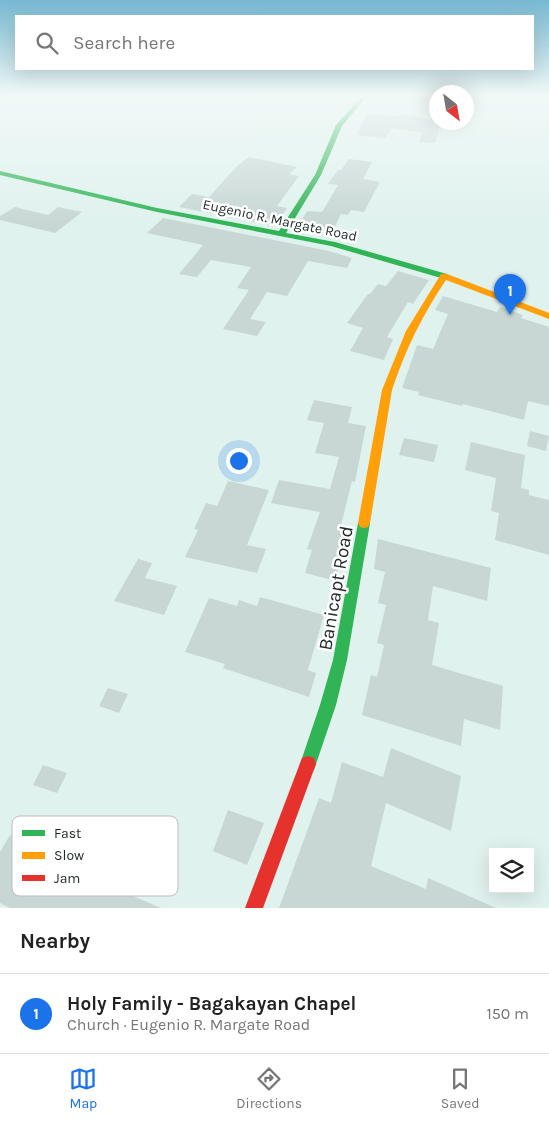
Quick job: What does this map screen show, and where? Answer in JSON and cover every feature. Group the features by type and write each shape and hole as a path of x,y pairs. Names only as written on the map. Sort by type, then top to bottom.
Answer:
{"street":[{"path":"282,233 318,175 334,137"},
{"name":"Eugenio R. Margate Road","path":"0,173 157,210 332,244 444,276 549,316"},
{"name":"Banicapt Road","path":"254,908 293,808 328,706 340,660 387,390 397,355 422,308 444,276"}],"building":[{"path":"421,137 437,137 435,143 419,142"},
{"path":"249,157 297,167 289,174 299,176 277,206 287,208 275,226 179,207 192,194 209,197 237,166"},
{"path":"349,159 372,162 363,179 380,182 364,212 351,210 348,215 341,214 330,236 296,230 307,211 322,212 338,185 328,184"},
{"path":"15,207 48,215 58,207 82,212 55,233 0,220 0,216"},
{"path":"163,218 329,251 352,258 347,268 308,261 287,296 267,292 250,319 266,322 257,336 223,329 249,290 237,288 251,267 211,260 197,277 179,274 203,245 147,233"},
{"path":"398,271 429,280 413,304 408,302 387,337 393,339 384,360 350,351 363,328 347,323 368,294 378,284 386,286"},
{"path":"443,296 497,312 500,307 523,315 521,318 549,327 549,406 528,401 524,420 463,404 462,406 418,395 419,392 402,388 417,345 433,349 448,314 435,310"},
{"path":"314,400 352,407 348,423 366,426 355,482 352,481 340,529 345,531 336,581 305,573 312,550 307,549 320,512 271,503 279,480 330,489 339,457 315,453 324,423 307,420"},
{"path":"530,431 549,436 546,451 527,446"},
{"path":"404,438 438,445 434,462 399,455"},
{"path":"471,442 525,455 521,488 529,490 529,495 549,500 549,555 495,540 499,513 491,511 496,478 465,470"},
{"path":"228,481 269,490 247,545 266,549 257,573 185,557 198,530 194,529 206,503 217,506"},
{"path":"378,539 491,568 487,601 433,586 428,620 439,623 432,665 503,686 500,730 464,719 461,746 362,715 371,675 377,677 384,645 377,643 386,605 378,603 385,572 374,569"},
{"path":"138,559 152,563 145,578 177,586 164,615 114,601"},
{"path":"260,597 324,615 308,670 316,673 309,697 223,668 225,664 185,652 209,598 237,606 239,600 257,606"},
{"path":"108,688 128,694 119,713 99,706"},
{"path":"391,748 461,776 451,831 386,803 371,866 426,889 428,878 496,908 279,908 319,798 331,803 342,762 383,777"},
{"path":"43,765 67,773 57,793 33,785"},
{"path":"228,810 264,823 247,865 213,851"},
{"path":"10,835 12,836 12,896 133,896 161,908 10,908 0,903 0,852"}],"traffic: fast":[{"path":"282,233 318,175 334,137"},
{"path":"0,173 157,210 332,244 444,276"},
{"path":"308,764 328,705 340,660 364,523"}],"traffic: slow":[{"path":"444,276 549,316"},
{"path":"364,523 387,390 411,331 426,303 444,276"}],"traffic: jam":[{"path":"254,908 308,764"}],"place":[{"name":"Holy Family - Bagakayan Chapel","path":"510,315"}]}
